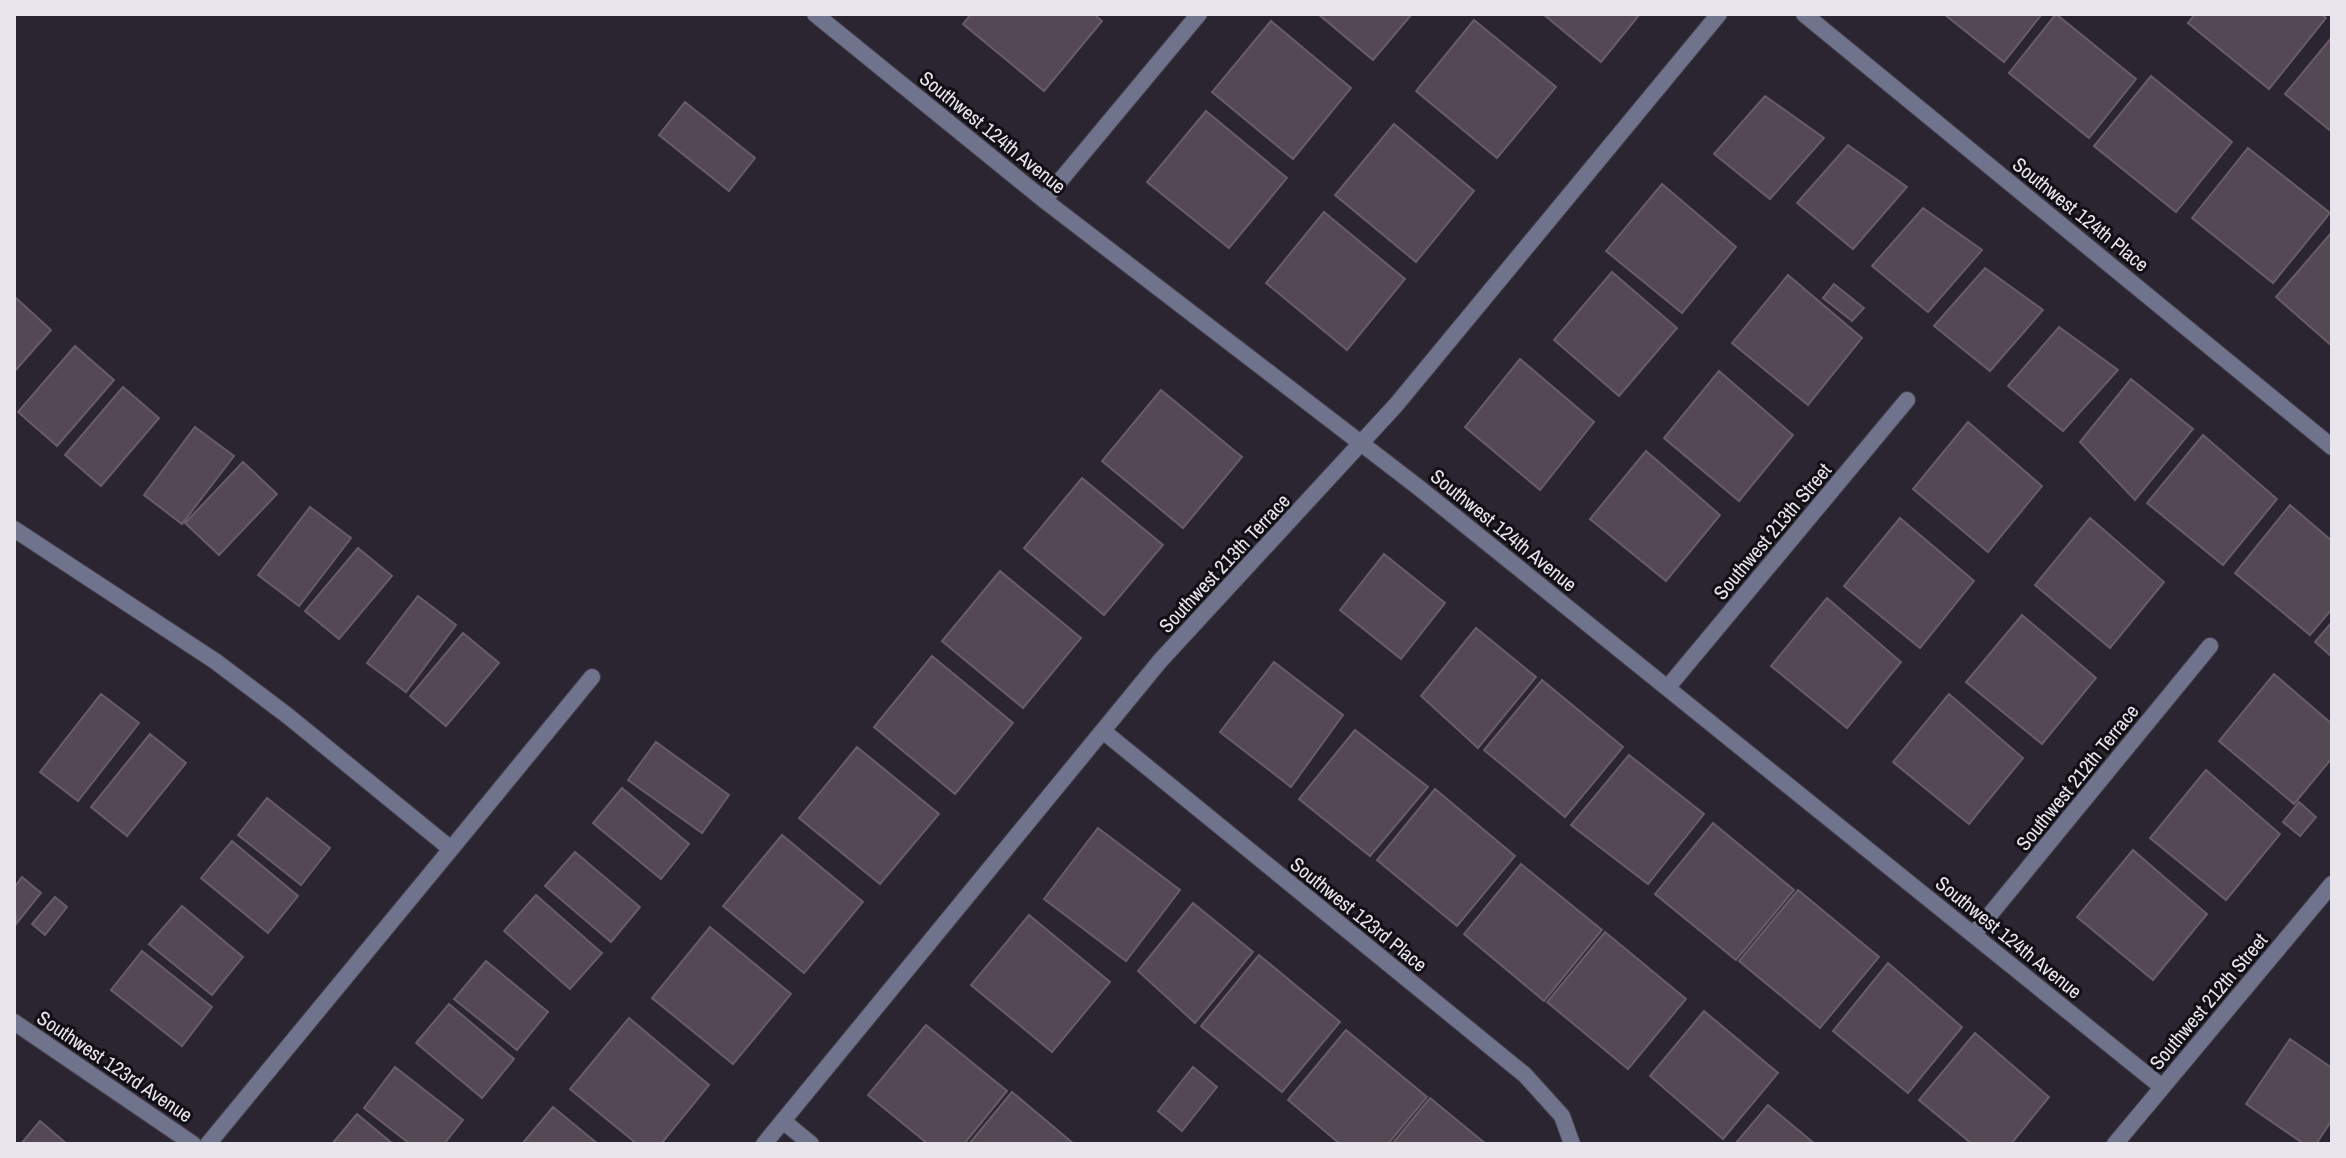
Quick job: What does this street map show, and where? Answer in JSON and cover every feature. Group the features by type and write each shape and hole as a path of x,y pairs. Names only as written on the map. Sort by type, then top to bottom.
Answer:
{"street":[{"name":"Southwest 124th Avenue","path":"815,14 1044,200 1361,442 2162,1087"},
{"path":"1044,200 1199,14"},
{"name":"Southwest 213th Terrace","path":"764,1144 1160,661 1361,442 1719,14"},
{"name":"Southwest 124th Place","path":"1804,14 2332,447"},
{"name":"Southwest 213th Street","path":"1668,687 1907,400"},
{"path":"14,529 215,661 288,716 451,849"},
{"name":"Southwest 212th Terrace","path":"1974,934 2210,646"},
{"path":"208,1144 592,677"},
{"name":"Southwest 123rd Place","path":"1103,731 1525,1075 1562,1116 1572,1143"},
{"name":"Southwest 212th Street","path":"2115,1144 2332,884"},
{"name":"Southwest 123rd Avenue","path":"14,1022 193,1144"},
{"path":"783,1121 811,1144"}],"building":[{"path":"971,14 1094,14 1102,21 1044,91 963,24"},
{"path":"1318,14 1412,14 1373,60"},
{"path":"1543,14 1640,14 1601,62"},
{"path":"1944,14 2042,14 2004,62"},
{"path":"2056,14 2136,79 2089,138 2009,73"},
{"path":"2195,14 2321,14 2326,18 2269,89 2188,23"},
{"path":"1474,20 1556,87 1497,158 1416,91"},
{"path":"1271,21 1351,88 1293,159 1212,92"},
{"path":"2332,37 2332,132 2285,94"},
{"path":"2151,76 2232,142 2176,212 2094,146"},
{"path":"1765,96 1824,138 1770,199 1714,154"},
{"path":"685,102 755,158 729,191 659,135"},
{"path":"1206,111 1287,178 1229,248 1147,182"},
{"path":"1394,124 1474,191 1416,262 1335,195"},
{"path":"1848,145 1907,187 1853,249 1797,203"},
{"path":"2248,148 2330,213 2273,283 2192,218"},
{"path":"1662,184 1736,247 1682,313 1606,251"},
{"path":"1923,208 1982,250 1928,312 1872,266"},
{"path":"1324,212 1405,279 1347,350 1266,283"},
{"path":"2332,232 2332,346 2276,297"},
{"path":"1985,268 2043,310 1990,371 1934,326"},
{"path":"1612,272 1677,328 1619,396 1554,340"},
{"path":"1788,275 1862,338 1808,405 1732,343"},
{"path":"1834,284 1864,308 1852,321 1823,298"},
{"path":"14,299 51,330 14,372"},
{"path":"2059,327 2118,370 2063,431 2008,386"},
{"path":"75,346 114,380 57,446 18,412"},
{"path":"1520,359 1594,422 1540,490 1465,427"},
{"path":"1719,371 1793,435 1739,501 1664,438"},
{"path":"2131,379 2193,429 2135,500 2080,442"},
{"path":"123,387 159,418 101,486 65,455"},
{"path":"1161,390 1242,457 1183,528 1102,461"},
{"path":"1968,422 2042,486 1988,552 1913,489"},
{"path":"195,427 234,456 182,524 144,495"},
{"path":"2203,435 2277,499 2223,565 2147,503"},
{"path":"1646,451 1720,515 1666,581 1590,519"},
{"path":"243,462 277,494 219,555 185,523"},
{"path":"1082,478 1163,545 1104,615 1024,548"},
{"path":"2290,505 2332,541 2332,609 2310,635 2235,573"},
{"path":"310,507 351,538 299,606 258,575"},
{"path":"1900,518 1974,581 1920,648 1844,586"},
{"path":"2090,518 2164,582 2110,648 2035,585"},
{"path":"358,548 392,576 339,639 305,611"},
{"path":"1384,554 1445,603 1401,659 1340,610"},
{"path":"1000,571 1081,638 1023,708 942,641"},
{"path":"418,596 456,625 406,692 367,663"},
{"path":"1827,598 1901,662 1847,728 1771,666"},
{"path":"2022,615 2096,678 2042,744 1966,682"},
{"path":"2332,622 2332,657 2315,642"},
{"path":"1476,628 1536,677 1478,748 1421,696"},
{"path":"463,633 499,663 446,726 410,696"},
{"path":"932,656 1013,723 955,794 874,727"},
{"path":"1274,662 1343,715 1291,787 1220,732"},
{"path":"2274,674 2332,724 2332,758 2294,804 2219,741"},
{"path":"1542,680 1623,747 1565,817 1484,750"},
{"path":"101,694 139,723 78,801 40,772"},
{"path":"1949,694 2023,758 1969,824 1893,762"},
{"path":"1355,730 1428,787 1370,856 1299,799"},
{"path":"150,734 186,763 127,836 91,807"},
{"path":"656,742 729,795 702,833 628,780"},
{"path":"857,747 939,814 880,884 799,818"},
{"path":"1629,755 1704,814 1648,884 1571,825"},
{"path":"2206,770 2280,834 2226,900 2150,838"},
{"path":"622,788 689,844 661,879 593,823"},
{"path":"1435,789 1515,856 1457,926 1377,860"},
{"path":"267,798 330,848 301,885 238,835"},
{"path":"2299,802 2316,817 2300,836 2283,822"},
{"path":"1713,823 1794,890 1736,960 1655,894"},
{"path":"1098,828 1180,890 1126,961 1044,899"},
{"path":"782,835 863,902 804,973 723,906"},
{"path":"232,841 298,896 268,933 201,878"},
{"path":"2133,850 2207,914 2153,980 2077,917"},
{"path":"575,852 640,907 611,942 545,886"},
{"path":"1521,864 1602,930 1544,1001 1464,934"},
{"path":"22,877 41,893 16,924 14,888"},
{"path":"1798,890 1879,957 1820,1028 1739,961"},
{"path":"536,895 602,953 570,989 504,931"},
{"path":"55,897 67,907 45,935 32,924"},
{"path":"1193,903 1253,952 1195,1023 1138,971"},
{"path":"182,906 243,957 212,995 149,944"},
{"path":"1029,915 1110,982 1052,1052 971,985"},
{"path":"710,927 791,994 733,1064 652,998"},
{"path":"1605,932 1686,999 1628,1069 1547,1002"},
{"path":"142,951 212,1007 182,1046 111,990"},
{"path":"1259,955 1340,1022 1282,1092 1201,1026"},
{"path":"486,961 548,1012 517,1050 454,999"},
{"path":"1888,963 1962,1027 1908,1093 1833,1031"},
{"path":"449,1004 514,1059 482,1098 416,1043"},
{"path":"1704,1011 1778,1073 1723,1139 1650,1076"},
{"path":"629,1018 709,1085 661,1144 637,1144 570,1089"},
{"path":"926,1025 1007,1091 964,1144 928,1144 868,1095"},
{"path":"1346,1030 1427,1097 1388,1144 1340,1144 1288,1100"},
{"path":"1975,1033 2049,1097 2011,1144 1972,1144 1919,1100"},
{"path":"2290,1039 2332,1068 2332,1120 2316,1144 2304,1144 2246,1104"},
{"path":"395,1067 463,1120 444,1144 410,1144 364,1108"},
{"path":"1193,1067 1217,1087 1182,1131 1158,1111"},
{"path":"1012,1092 1074,1144 969,1144"},
{"path":"1430,1098 1486,1144 1392,1144"},
{"path":"1768,1105 1815,1144 1735,1144"},
{"path":"553,1107 598,1144 522,1144"},
{"path":"357,1114 393,1144 332,1144"},
{"path":"40,1121 67,1144 21,1144"}]}
